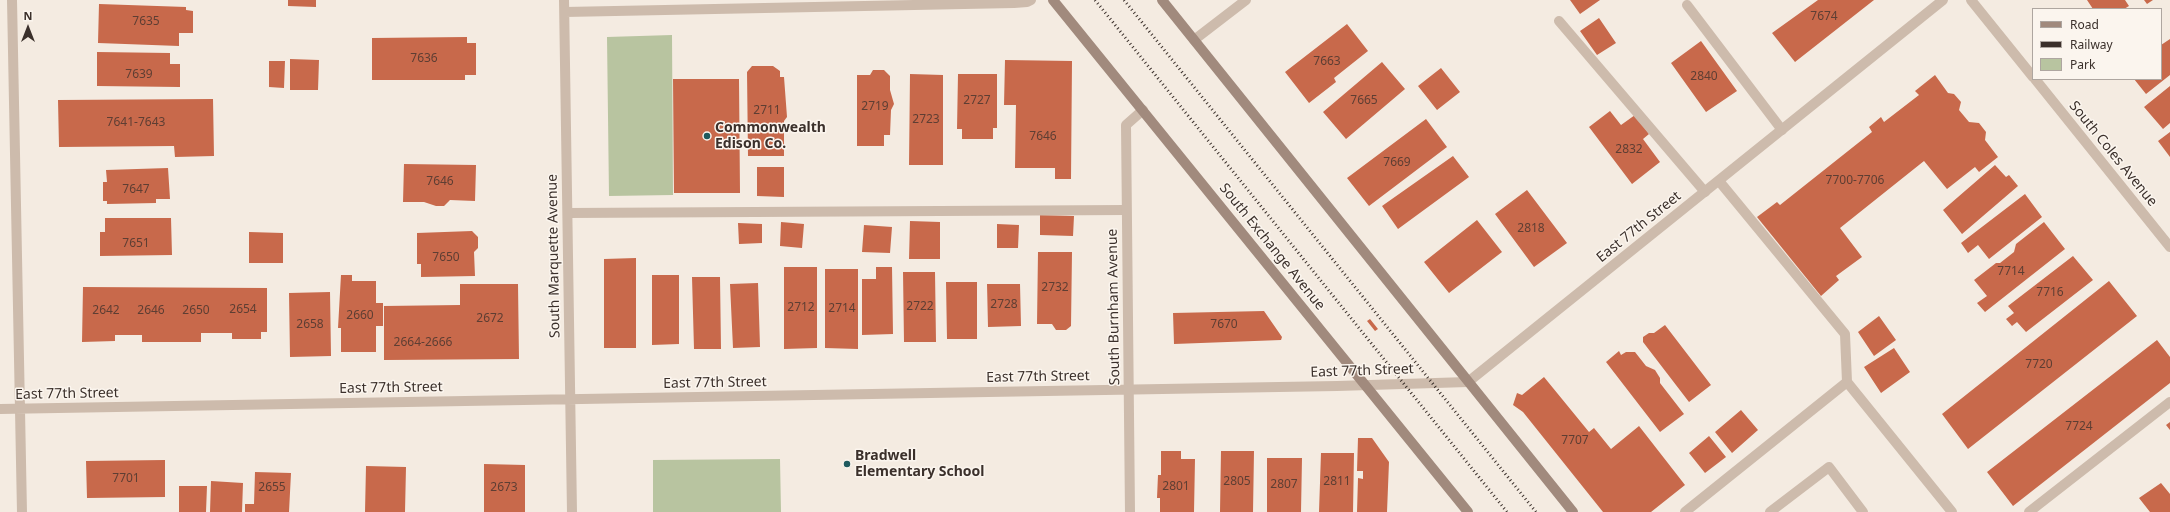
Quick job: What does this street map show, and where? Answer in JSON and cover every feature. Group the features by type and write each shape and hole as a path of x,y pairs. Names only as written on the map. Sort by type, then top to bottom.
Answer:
{"street":[{"path":"12,0 22,512"},
{"name":"South Marquette Avenue","path":"564,0 572,512"},
{"path":"565,12 1014,3 1027,2 1031,0"},
{"name":"South Exchange Avenue","path":"1053,0 1468,512"},
{"path":"1162,0 1573,512"},
{"path":"1194,40 1246,0"},
{"name":"East 77th Street","path":"0,409 1366,386 1468,382 1943,0"},
{"name":"South Coles Avenue","path":"1971,0 2032,76"},
{"path":"1687,5 1782,130"},
{"path":"1559,21 1705,192"},
{"name":"South Coles Avenue","path":"2036,80 2170,247"},
{"name":"South Burnham Avenue","path":"1130,512 1126,125 1143,110"},
{"path":"1719,181 1845,334 1847,382 1952,512"},
{"path":"568,213 1126,210"},
{"path":"1685,512 1847,382"},
{"path":"2029,512 2170,402"},
{"path":"1770,512 1829,467 1863,512"}],"green space":[{"path":"672,35 673,195 609,196 607,37"},
{"path":"780,459 781,512 653,512 653,460"}],"building":[{"path":"288,0 316,0 316,7 288,6"},
{"path":"1570,0 1600,0 1580,14"},
{"path":"1818,0 1874,0 1795,62 1772,33"},
{"path":"2087,0 2125,0 2129,6 2126,8 2092,8"},
{"path":"2144,0 2153,0 2147,4"},
{"path":"99,4 186,7 186,10 193,11 193,33 179,33 179,46 98,43"},
{"path":"1599,18 1616,43 1597,55 1580,31"},
{"path":"1347,24 1368,51 1334,78 1336,82 1309,103 1285,72"},
{"path":"467,37 467,43 476,43 476,75 465,75 465,80 372,80 372,38"},
{"path":"2170,39 2170,75 2146,94 2135,80 2162,80 2162,44"},
{"path":"1701,41 1737,91 1706,112 1671,63"},
{"path":"97,52 170,53 170,64 180,64 180,87 97,86"},
{"path":"290,59 319,60 318,90 290,90"},
{"path":"1005,60 1072,61 1071,179 1055,179 1055,168 1015,168 1016,105 1004,105"},
{"path":"269,61 285,61 284,88 269,87"},
{"path":"1382,62 1405,89 1346,139 1323,112"},
{"path":"752,66 773,66 780,71 780,77 784,77 787,117 784,121 784,156 748,156 747,72"},
{"path":"1441,68 1460,92 1437,110 1418,86"},
{"path":"873,70 884,70 890,76 890,90 894,104 891,110 890,135 884,135 884,146 857,146 857,75 870,75"},
{"path":"910,74 943,75 943,165 909,165"},
{"path":"958,74 997,74 997,128 993,128 993,139 962,139 962,129 957,129"},
{"path":"1935,75 1948,93 1954,94 1961,102 1959,110 1969,122 1979,123 1986,132 1985,140 1998,157 1979,172 1975,167 1947,189 1924,161 1840,228 1862,257 1836,276 1839,280 1821,296 1757,217 1777,202 1780,205 1872,132 1869,127 1881,117 1884,122 1919,95 1915,91"},
{"name":"Commonwealth Edison Co.","path":"673,79 739,79 740,193 674,193"},
{"path":"2170,86 2170,123 2163,129 2144,107"},
{"path":"213,99 214,156 175,157 174,146 59,147 58,100"},
{"path":"1610,111 1621,125 1635,115 1649,134 1643,139 1660,162 1632,184 1589,127"},
{"path":"1426,119 1447,147 1369,206 1347,178"},
{"path":"2170,132 2170,157 2158,141"},
{"path":"1453,156 1469,177 1398,229 1382,206"},
{"path":"404,164 476,165 475,201 450,200 444,206 436,206 424,202 403,202"},
{"path":"1995,165 2006,177 2009,175 2018,186 1962,234 1943,210"},
{"path":"757,167 784,167 784,197 757,196"},
{"path":"168,168 170,199 156,199 156,203 107,204 107,201 103,201 103,182 107,182 106,170"},
{"path":"1527,190 1567,243 1534,267 1495,214"},
{"path":"2025,194 2042,217 1989,259 1978,245 1968,253 1961,243"},
{"path":"1040,215 1074,216 1073,236 1040,235"},
{"path":"105,218 171,218 172,255 100,256 100,232 105,232"},
{"path":"1477,220 1502,252 1449,293 1424,262"},
{"path":"910,221 940,222 940,259 909,259"},
{"path":"781,222 804,224 802,248 780,246"},
{"path":"2044,222 2065,249 1985,312 1977,303 1987,296 1974,280 1996,263 2000,263 2014,252 2016,244"},
{"path":"738,223 762,224 762,243 739,244"},
{"path":"997,224 1019,225 1018,248 997,248"},
{"path":"864,225 892,227 890,253 862,252"},
{"path":"472,231 478,237 478,248 474,252 475,276 421,277 421,264 417,264 417,233"},
{"path":"249,232 283,233 283,263 249,263"},
{"path":"1038,252 1072,252 1071,326 1066,330 1056,330 1052,324 1037,324"},
{"path":"2073,256 2093,280 2026,332 2017,322 2012,326 2006,319 2014,313 2008,306"},
{"path":"636,258 636,348 604,348 604,259"},
{"path":"784,267 817,267 817,348 784,349"},
{"path":"876,267 892,267 893,334 862,335 862,279 876,279"},
{"path":"825,269 858,269 858,349 825,348"},
{"path":"903,272 935,272 936,342 904,342"},
{"path":"341,275 352,275 352,281 376,281 376,303 383,303 383,326 376,326 376,352 341,352 341,328 338,328"},
{"path":"652,275 679,275 679,344 652,345"},
{"path":"692,277 720,277 721,349 694,349"},
{"path":"2109,281 2137,316 1968,449 1942,414"},
{"path":"946,282 977,282 977,339 947,339"},
{"path":"758,283 760,347 733,348 730,284"},
{"path":"460,284 518,284 519,359 384,360 384,306 460,305"},
{"path":"987,284 1020,284 1021,326 988,327"},
{"path":"83,287 267,288 267,332 261,332 261,339 232,339 232,333 201,333 201,342 142,342 142,335 115,335 115,341 82,342"},
{"path":"330,292 331,356 290,357 289,293"},
{"path":"1264,311 1282,337 1281,340 1174,344 1173,313"},
{"path":"1879,316 1896,340 1874,356 1858,332"},
{"path":"1370,319 1378,329 1375,331 1367,321"},
{"path":"1665,325 1711,385 1689,402 1643,342 1643,337 1649,333 1654,333"},
{"path":"2157,340 2170,357 2170,383 2013,506 1987,472"},
{"path":"1894,348 1910,372 1881,393 1864,367"},
{"path":"1619,351 1621,355 1626,352 1635,352 1646,366 1655,370 1660,378 1660,383 1684,414 1660,432 1606,362"},
{"path":"1544,377 1589,432 1594,428 1611,449 1639,426 1685,485 1651,512 1603,512 1523,412 1513,405 1517,393 1522,395"},
{"path":"1741,410 1758,430 1732,453 1715,432"},
{"path":"2170,422 2170,430 2166,425"},
{"path":"1709,436 1726,457 1705,473 1689,453"},
{"path":"1358,438 1372,438 1389,462 1387,512 1357,512 1358,478 1363,479 1363,471 1357,471"},
{"path":"1161,451 1181,451 1181,459 1195,459 1194,512 1160,512 1160,498 1157,498 1158,475 1161,475"},
{"path":"1221,451 1254,451 1253,512 1220,512"},
{"path":"1321,453 1354,453 1353,512 1319,512"},
{"path":"1267,458 1302,458 1301,512 1267,512"},
{"path":"165,460 165,497 87,498 86,461"},
{"path":"484,464 525,465 525,512 484,512"},
{"path":"366,466 406,467 405,512 365,512"},
{"path":"255,472 291,473 289,512 245,512 245,504 254,504"},
{"path":"211,481 243,483 242,512 210,512"},
{"path":"2161,483 2170,494 2170,512 2150,512 2139,498"},
{"path":"179,486 207,486 206,512 179,512"}],"railway":[{"path":"1095,0 1507,512"},
{"path":"1124,0 1536,512"}],"place":[{"name":"Commonwealth Edison Co.","path":"707,136"},
{"name":"Bradwell Elementary School","path":"847,464"}]}
